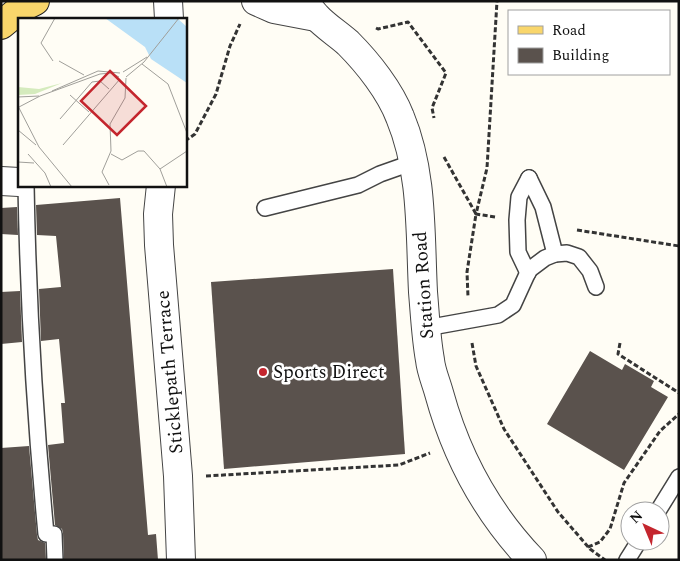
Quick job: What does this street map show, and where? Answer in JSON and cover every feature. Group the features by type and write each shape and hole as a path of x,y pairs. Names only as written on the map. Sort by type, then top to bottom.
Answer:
{"main road":[{"path":"1,25 23,7 35,1"}],"street":[{"path":"168,1 170,18"},
{"name":"Station Road","path":"249,11 310,9 348,43 385,87 400,116 414,162 420,214 426,328 430,361 443,410 465,464 495,516 532,560"},
{"path":"1,181 18,182"},
{"name":"Sticklepath Terrace","path":"161,186 158,214 159,245 178,476 181,560"}],"lane":[{"path":"266,208 358,185 380,174 414,162"},
{"path":"528,273 518,252 517,220 518,197 529,178 543,208 555,254"},
{"path":"26,186 28,298 38,451 46,534 54,534 55,560"},
{"path":"426,328 498,315 513,305 529,270 545,258 555,254 567,253 579,257 590,271 596,287"},
{"path":"664,501 679,477"}],"path":[{"path":"495,217 476,214 487,168 497,1"},
{"path":"186,140 195,134 216,94 230,46 249,11"},
{"path":"370,24 378,29 408,22 446,73 432,108"},
{"path":"574,229 679,246"},
{"path":"620,343 618,354 679,393"},
{"path":"605,560 589,548 600,542 610,529 624,483 660,430 679,414"},
{"path":"178,476 213,476 399,465 430,453"}],"building":[{"path":"120,198 148,535 156,534 158,560 64,560 62,529 55,525 48,445 64,443 61,403 65,403 59,339 41,341 39,289 61,287 56,236 37,235 36,205"},
{"path":"17,207 18,235 1,234 1,208"},
{"path":"393,269 405,454 224,469 211,282"},
{"path":"20,291 22,342 1,344 1,292"},
{"path":"590,351 622,370 625,364 654,381 651,387 668,397 624,470 547,424"},
{"path":"29,446 37,535 38,540 45,543 46,560 1,560 1,448"}],"place":[{"name":"Sports Direct","path":"263,372"}]}
